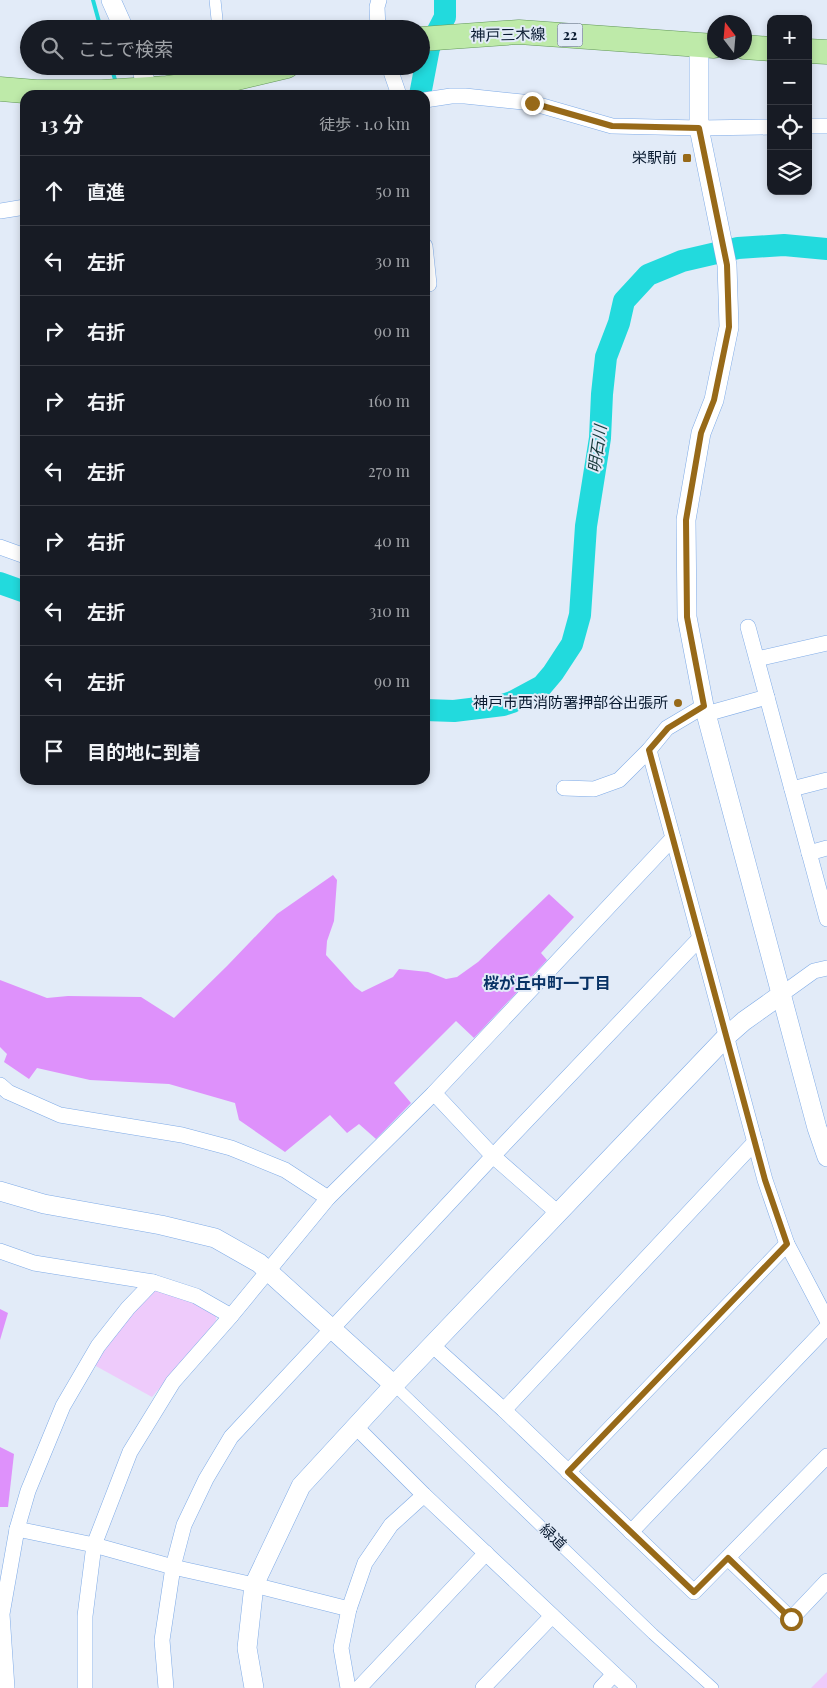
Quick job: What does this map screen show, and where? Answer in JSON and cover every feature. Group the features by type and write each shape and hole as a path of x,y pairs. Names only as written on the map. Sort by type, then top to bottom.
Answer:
{"main road":[{"name":"神戸三木線","path":"430,38 519,32 707,45"},
{"path":"752,48 767,49"},
{"path":"812,51 827,52"},
{"path":"134,90 224,81 249,75"},
{"path":"0,89 20,91"}],"street":[{"path":"111,0 120,20"},
{"path":"215,0 217,20"},
{"path":"378,20 377,7 379,0"},
{"path":"707,45 699,128 727,265 729,327 714,400 701,433 686,520 687,617 705,710 817,1128 827,1156"},
{"path":"119,90 132,75"},
{"path":"392,75 397,90"},
{"path":"430,99 466,96 532,103 612,126 767,127"},
{"path":"812,126 827,126"},
{"path":"0,211 20,208"},
{"path":"0,547 20,554"},
{"path":"748,627 827,919"},
{"path":"757,659 827,643"},
{"path":"564,788 594,789 619,780 668,728 705,710 767,697"},
{"path":"649,750 765,1180 787,1244 827,1320"},
{"path":"792,789 827,780"},
{"path":"85,1688 84,1616 94,1545 130,1452 173,1382 231,1316 328,1198 434,1093 673,838"},
{"path":"809,853 827,848"},
{"path":"166,1688 162,1640 173,1567 184,1525 206,1479 231,1436 700,938"},
{"path":"254,1688 247,1648 254,1585 302,1486 394,1385 727,1036 744,1021 814,971 827,968"},
{"path":"3,1093 60,1115 182,1135 232,1148 286,1170 328,1198"},
{"path":"434,1093 493,1156 558,1213"},
{"path":"504,1410 755,1142"},
{"path":"0,1191 44,1204 161,1225 215,1238 259,1263 394,1385"},
{"path":"568,1472 787,1244"},
{"path":"0,1251 34,1263 153,1282 196,1296 231,1316"},
{"path":"7,1688 2,1614 17,1529 28,1491 62,1406 98,1346 128,1308 153,1282"},
{"path":"630,1532 827,1327"},
{"path":"432,1345 504,1410 694,1592 827,1456"},
{"name":"緑道","path":"394,1385 653,1634 712,1688"},
{"path":"356,1427 629,1688"},
{"path":"348,1688 341,1648 349,1609 365,1563 391,1525 424,1494"},
{"path":"17,1529 94,1545 173,1567 349,1609"},
{"path":"359,1688 486,1553"},
{"path":"728,1558 791,1619 827,1581"},
{"path":"483,1688 552,1616"},
{"path":"602,1688 614,1674"}],"shaded area":[{"path":"333,875 337,880 334,921 327,941 326,955 355,987 362,992 393,977 399,969 428,972 446,979 457,977 478,962 549,894 574,917 541,953 547,960 474,1038 456,1021 394,1083 411,1103 376,1139 359,1124 347,1133 330,1115 285,1152 239,1120 235,1103 169,1084 90,1080 37,1068 29,1079 4,1062 7,1054 0,1047 0,980 47,998 68,996 141,997 174,1018 277,914"},
{"path":"158,1287 216,1314 216,1321 152,1397 94,1365 143,1298"},
{"path":"0,1309 8,1313 0,1340"},
{"path":"0,1447 14,1454 8,1507 0,1507"},
{"path":"827,1672 827,1688 811,1688"}],"waterway":[{"path":"93,0 99,20"},
{"path":"430,46 445,17 445,0"},
{"path":"114,75 116,83"},
{"path":"421,90 424,75"},
{"name":"明石川","path":"430,710 454,711 503,705 512,702 542,686 572,644 580,615 586,526 600,438 606,357 619,323 624,301 648,275 682,261 738,248 784,245 827,249"},
{"name":"明石川","path":"0,583 20,590"}],"place":[{"name":"栄駅前","path":"687,158"},
{"name":"神戸市西消防署押部谷出張所","path":"678,703"}],"district":[{"name":"桜が丘中町一丁目","path":"547,983"}],"route":[{"path":"532,103 612,126 699,128 727,265 729,327 714,400 701,433 686,520 687,617 704,706 668,728 649,750 765,1180 787,1244 568,1472 694,1592 728,1558 791,1619"}]}
